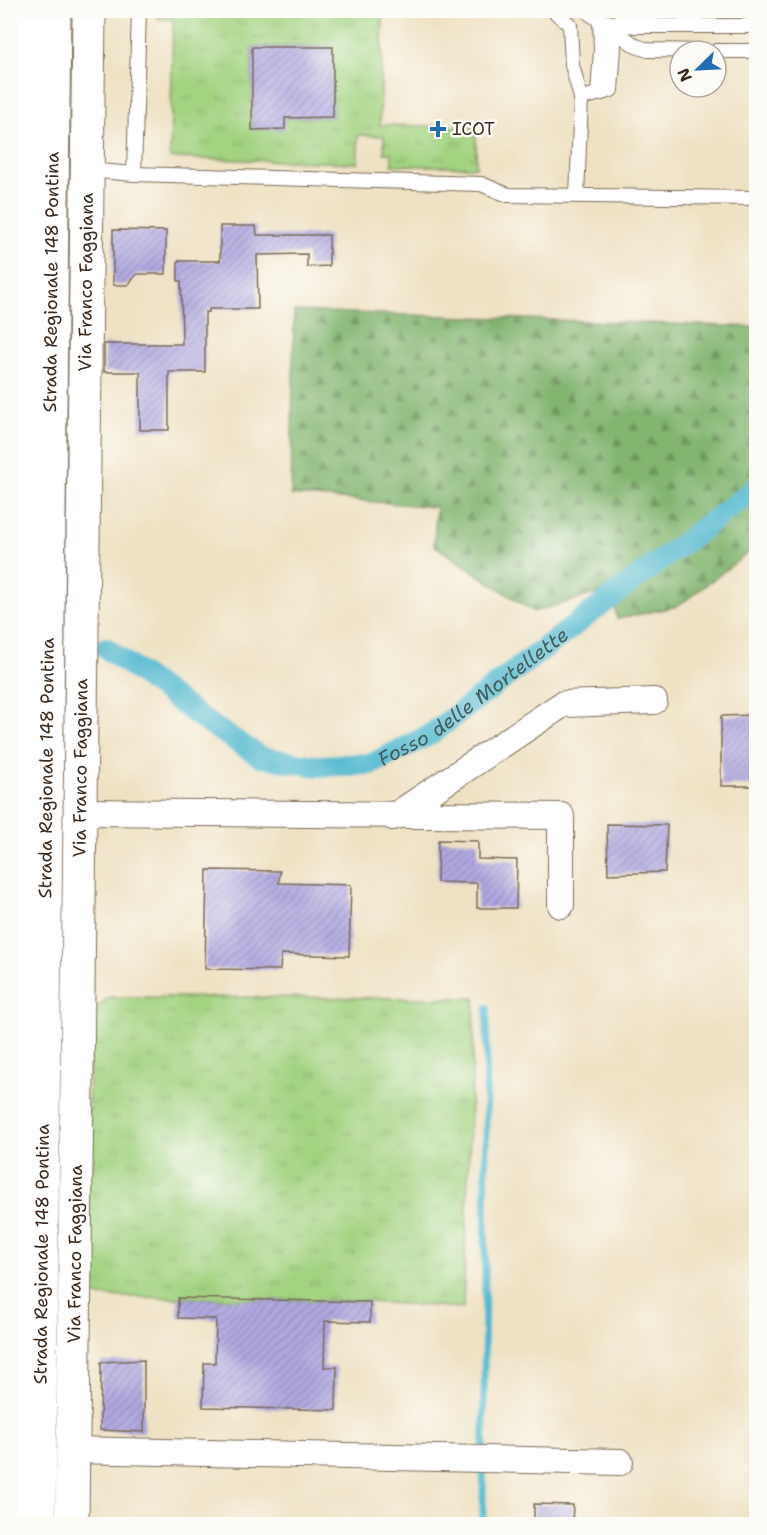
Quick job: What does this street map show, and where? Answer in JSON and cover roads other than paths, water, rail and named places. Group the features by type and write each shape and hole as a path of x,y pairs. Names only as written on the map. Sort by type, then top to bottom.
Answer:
{"street":[{"path":"11,1524 16,541 22,10"},
{"name":"Strada Regionale 148 Pontina","path":"39,1524 54,10"},
{"name":"Via Franco Faggiana","path":"72,1524 89,10"},
{"path":"393,817 563,704 654,701"},
{"path":"80,812 393,817 561,816 561,905"},
{"path":"73,1450 620,1462"}],"lane":[{"path":"134,174 139,10"},
{"path":"553,10 570,25 572,65 580,98 577,196"},
{"path":"585,10 636,46 648,50 668,50"},
{"path":"619,10 642,14 664,10"},
{"path":"600,21 636,26 756,26"},
{"path":"598,94 600,21"},
{"path":"580,98 611,90 613,30"},
{"path":"728,51 756,51"},
{"path":"88,170 134,174 481,184 508,195 756,198"}],"waterway":[{"name":"Fosso delle Mortellette","path":"106,648 205,721 261,757 315,766 372,764 431,734 756,488"},
{"path":"483,1524 487,1008"}],"place":[{"name":"ICOT","path":"438,129"}]}
